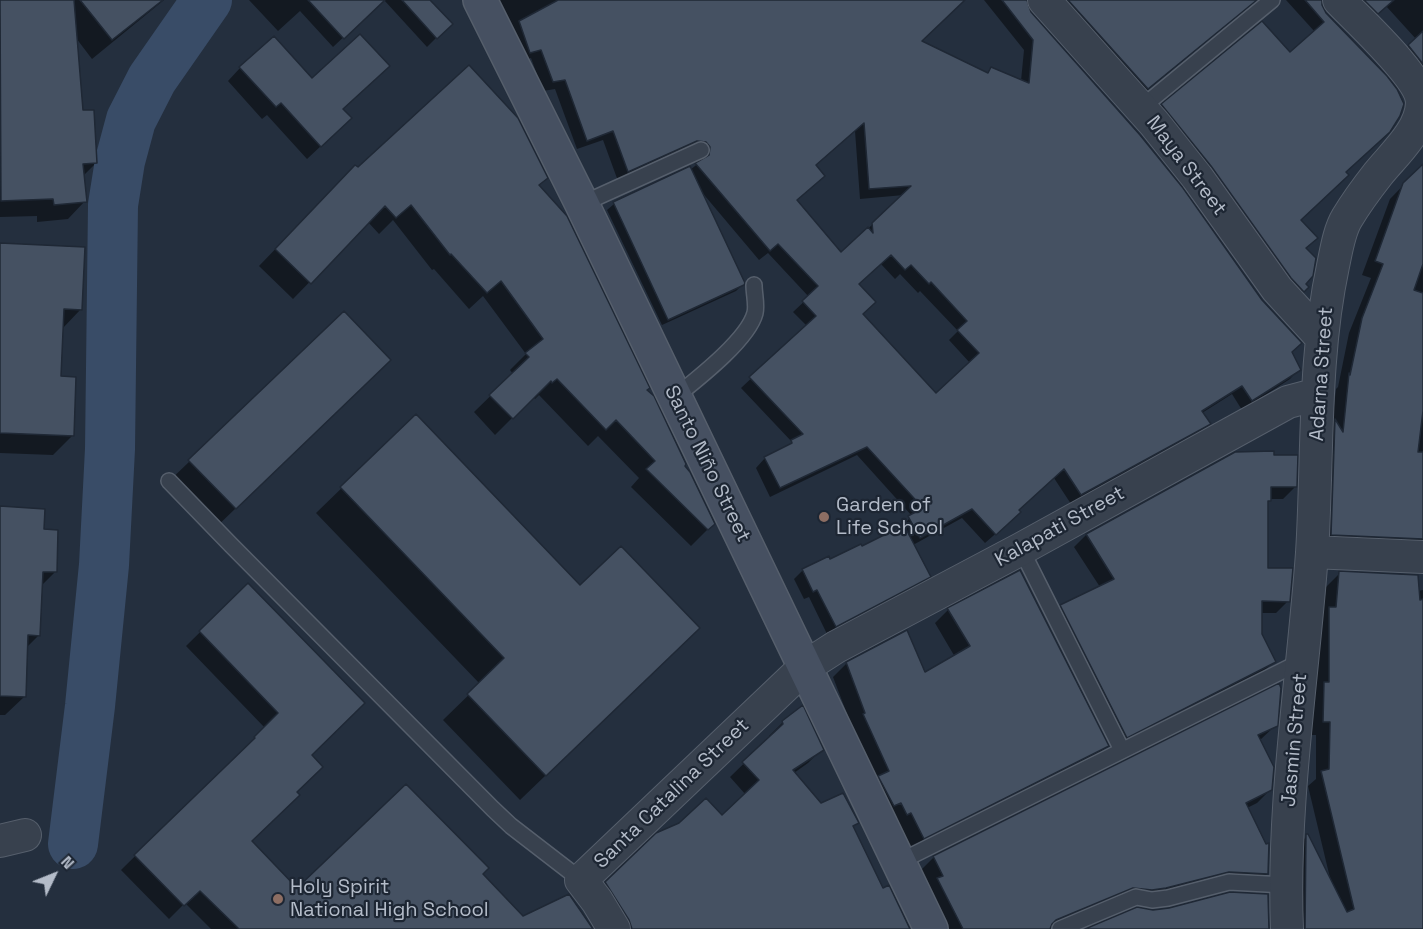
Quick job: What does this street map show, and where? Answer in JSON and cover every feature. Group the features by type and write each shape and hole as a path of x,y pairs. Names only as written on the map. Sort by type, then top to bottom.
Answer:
{"main road":[{"name":"Santo Niño Street","path":"480,0 582,204 932,929"}],"street":[{"name":"Maya Street","path":"1044,0 1141,108 1197,177 1276,289 1321,337"},
{"name":"Adarna Street","path":"1312,552 1321,337 1333,266 1345,221 1376,176 1407,140 1418,121 1422,103 1420,84 1339,0"},
{"name":"Kalapati Street","path":"805,667 836,647 1021,549 1288,402 1318,394"},
{"path":"1312,552 1423,557"},
{"name":"Jasmin Street","path":"1287,929 1285,885 1288,814 1312,552"},
{"name":"Santa Catalina Street","path":"614,929 581,880 805,667"}],"lane":[{"path":"1141,108 1272,0"},
{"path":"582,204 701,150"},
{"path":"675,397 698,379 747,332 756,310 754,285"},
{"path":"169,481 494,809 517,831 581,880"},
{"path":"1021,549 1122,750"},
{"path":"899,862 1302,661"},
{"path":"1060,929 1136,897 1152,900 1167,898 1228,882 1285,885"}],"building":[{"path":"0,0 74,0 83,110 94,110 97,163 83,164 87,202 54,205 53,199 1,201"},
{"path":"80,0 163,0 112,40"},
{"path":"308,0 385,0 344,39"},
{"path":"402,0 430,0 453,24 437,39"},
{"path":"558,0 965,0 922,41 988,73 991,67 1029,83 1033,40 1002,0 1027,0 1031,12 1140,135 1183,188 1262,300 1302,343 1292,352 1301,370 1252,401 1242,386 1202,411 1211,424 1081,495 1064,469 1019,510 1021,512 996,535 972,509 920,538 908,516 923,508 867,447 780,488 764,457 792,443 791,440 803,434 749,377 816,316 802,301 818,286 778,244 770,251 695,163 709,155 710,147 706,142 697,141 628,172 613,131 587,141 565,80 553,82 541,50 530,53 519,21","holes":["864,123 869,189 911,186 872,223 873,233 868,227 841,252 797,200 825,176 816,165","891,255 905,270 911,265 929,284 931,282 967,321 957,330 979,353 936,393 863,314 876,302 859,284"]},
{"path":"1068,0 1257,0 1148,89"},
{"path":"1305,0 1322,0 1326,13 1387,76 1397,89 1404,104 1390,132 1346,172 1349,175 1301,220 1318,238 1306,248 1316,258 1313,276 1306,284 1309,287 1304,292 1291,278 1211,166 1161,104 1262,21 1290,52 1324,22"},
{"path":"1364,0 1394,0 1378,14"},
{"path":"1423,31 1423,64 1408,45"},
{"path":"360,34 390,66 343,109 352,118 321,147 281,103 276,107 239,67 274,36 312,78"},
{"path":"469,65 518,118 548,178 539,185 567,216 650,388 647,390 654,396 685,466 715,524 708,530 646,469 655,461 616,420 606,430 557,379 552,383 551,381 513,419 489,395 529,357 525,353 543,339 501,281 487,293 450,255 411,205 396,218 385,206 311,284 275,249 355,165 358,167"},
{"path":"1423,164 1423,264 1414,290 1423,293 1423,411 1418,452 1423,452 1423,539 1331,535 1335,419 1343,432 1349,373 1350,375 1362,318 1383,264 1375,261 1403,183"},
{"path":"690,166 745,283 668,320 613,202"},
{"path":"0,243 85,247 82,310 64,309 61,376 76,377 74,436 0,433"},
{"path":"344,311 391,360 236,509 188,460"},
{"path":"416,414 580,585 621,546 700,628 546,776 467,694 504,658 340,487"},
{"path":"1274,451 1274,455 1298,455 1297,487 1271,487 1271,501 1268,501 1268,568 1293,568 1290,602 1262,601 1262,634 1276,662 1127,738 1060,605 1114,579 1086,534 1235,452"},
{"path":"0,506 45,509 44,529 58,530 57,572 43,572 40,636 28,635 26,697 0,696"},
{"path":"904,525 931,577 836,627 817,590 813,592 802,569 829,556 830,559 861,544 862,546"},
{"path":"1020,570 1109,746 924,839 911,813 907,815 901,803 894,806 878,776 889,771 863,714 865,713 846,662 907,630 925,672 970,646 947,608"},
{"path":"1339,571 1418,575 1420,600 1423,599 1423,929 1305,929 1306,834 1347,912 1354,909 1321,771 1329,769 1330,722 1323,722 1324,682 1329,682 1329,607 1336,607"},
{"path":"248,583 365,703 312,755 323,767 297,792 300,795 252,841 297,888 406,784 489,868 483,874 523,916 569,894 593,929 239,929 200,891 184,906 134,855 278,713 199,631"},
{"path":"1279,683 1281,688 1278,726 1258,735 1274,767 1272,790 1246,803 1266,844 1269,843 1268,874 1229,872 1166,888 1152,890 1133,888 1056,920 1050,929 963,929 937,878 943,876 933,856"},
{"path":"803,705 824,750 793,770 821,803 843,793 859,823 853,826 883,888 889,885 910,929 632,929 629,920 605,882 656,833 679,823 706,798 722,815 759,780 742,762 783,724 782,721"},
{"path":"1230,892 1268,894 1269,929 1085,929 1137,907 1153,910 1169,908"}],"waterway":[{"path":"73,844 104,565 110,449 113,205 120,161 131,120 152,79 207,0"}],"place":[{"name":"Garden of Life School","path":"824,517"},
{"name":"Holy Spirit National High School","path":"278,899"}]}
